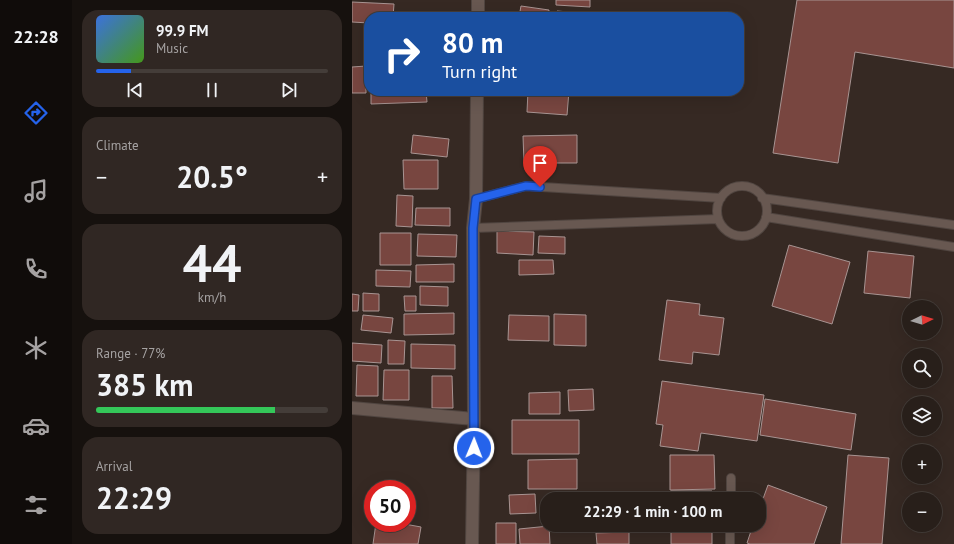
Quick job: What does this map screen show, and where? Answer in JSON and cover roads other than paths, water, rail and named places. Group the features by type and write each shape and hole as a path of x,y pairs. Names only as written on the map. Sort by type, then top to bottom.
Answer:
{"main road":[{"path":"478,0 478,12"},
{"path":"472,544 474,420 473,228 476,199 477,96"},
{"path":"352,408 474,420"}],"lane":[{"path":"476,199 526,186 721,198"},
{"path":"741,186 750,187 757,191 762,198 766,210 766,217 760,228 743,236 730,233 721,225 718,219 717,208 721,198 726,192 741,186"},
{"path":"762,198 954,225"},
{"path":"766,217 954,247"},
{"path":"473,228 718,219"},
{"path":"731,478 731,492"},
{"path":"730,532 730,544"}]}
